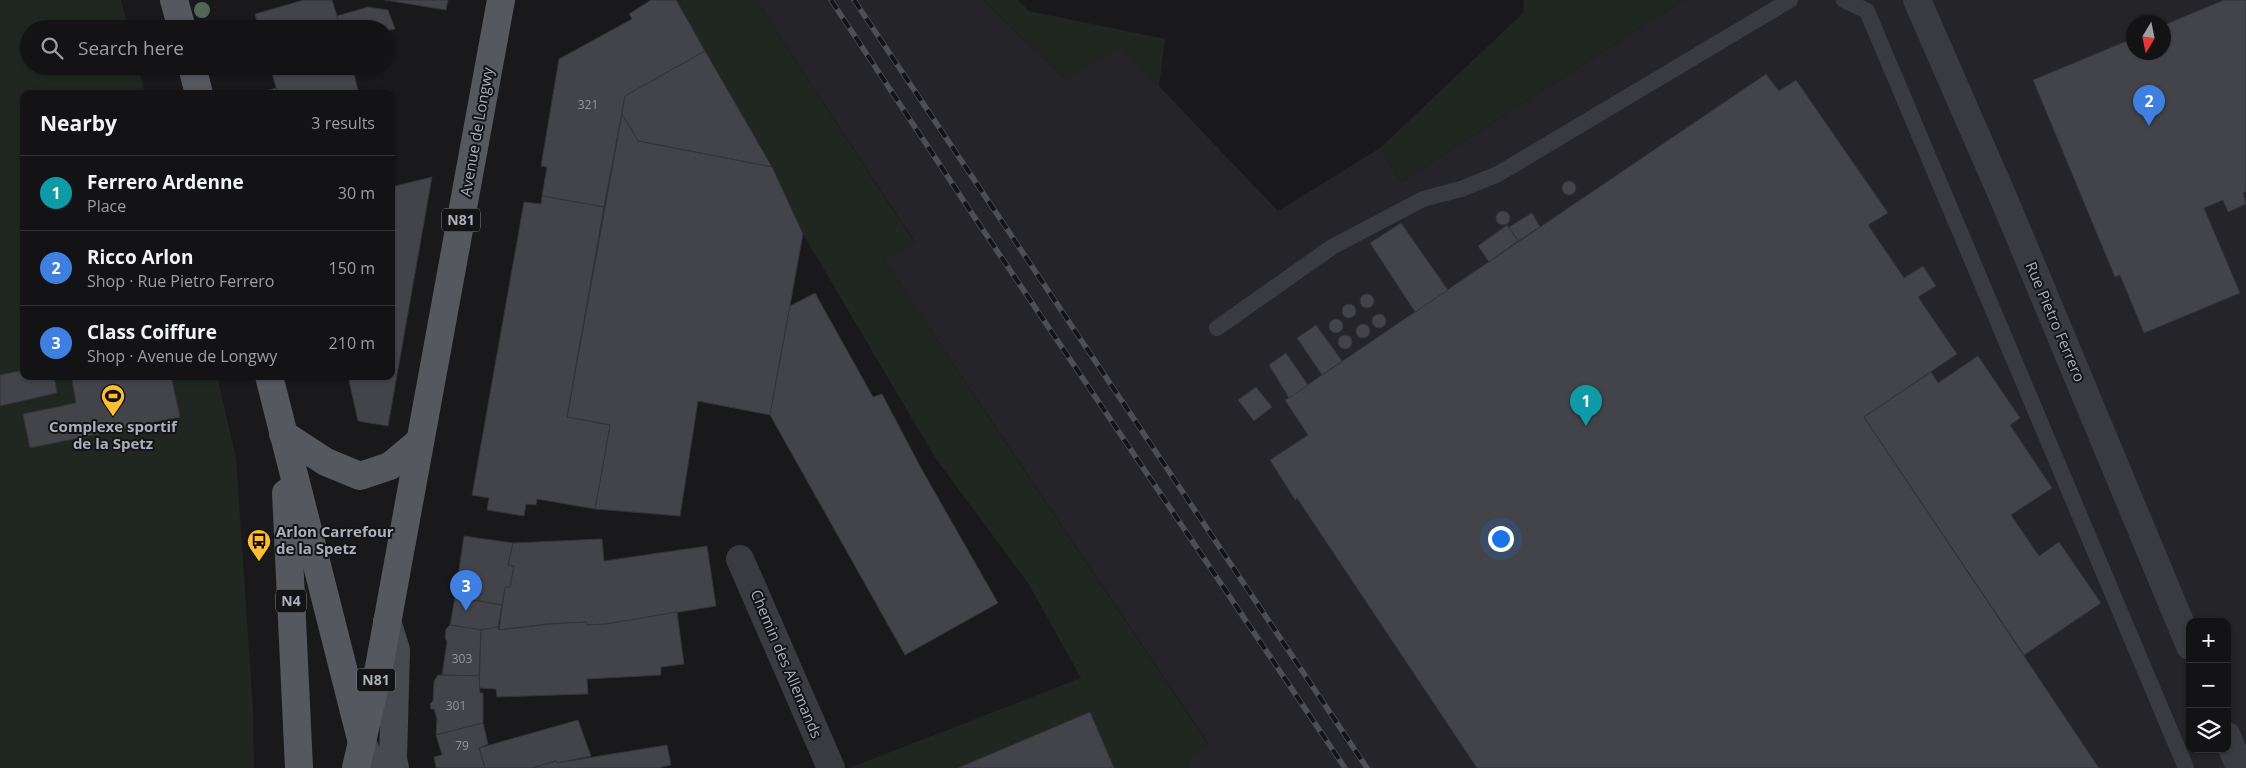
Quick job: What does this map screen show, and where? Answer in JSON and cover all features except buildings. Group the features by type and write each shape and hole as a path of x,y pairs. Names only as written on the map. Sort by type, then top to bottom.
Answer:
{"main road":[{"path":"174,0 180,20"},
{"name":"Avenue de Longwy","path":"356,768 361,739 379,667 501,0"},
{"path":"194,75 198,90"},
{"name":"N4","path":"271,380 361,739"},
{"path":"283,434 326,462 360,476 390,466 420,440"},
{"name":"N4","path":"283,434 300,768"},
{"path":"387,621 396,650 393,759 395,768"},
{"path":"361,739 373,768"}],"street":[{"name":"Rue Pietro Ferrero","path":"1917,0 2006,204 2186,636"},
{"name":"Chemin des Allemands","path":"740,560 831,768"},
{"path":"2231,746 2240,768"}],"lane":[{"path":"1217,328 1332,247 1424,199 1461,189 1498,174 1790,0"},
{"path":"1844,0 1867,11 2186,768"}],"shaded area":[{"name":"Complexe sportif de la Spetz","path":"0,0 121,0 127,20 20,20 20,75 140,75 144,90 20,90 20,380 218,380 236,458 253,710 254,768 0,768"},
{"path":"676,0 756,0 914,242 884,261 1208,744 1186,760 1190,768 849,768 1081,678 1028,583 936,459 803,234 772,167"},
{"path":"756,0 983,0 1065,79 1121,46 1278,211 1380,148 1401,182 1683,0 2246,0 2246,768 1190,768 1186,760 1208,743 884,261 914,241"},
{"path":"983,0 1018,0 1029,11 1165,39 1159,86 1121,47 1065,79"},
{"path":"1524,0 1683,0 1401,182 1380,148 1523,13"}],"railway":[{"path":"831,0 977,221 1345,768"},
{"path":"854,0 1367,768"}],"place":[{"name":"Ricco Arlon","path":"2149,126"},
{"name":"Complexe sportif de la Spetz","path":"113,417"},
{"name":"Ferrero Ardenne","path":"1586,426"},
{"name":"Arlon Carrefour de la Spetz","path":"259,562"},
{"name":"Class Coiffure","path":"466,611"}]}
